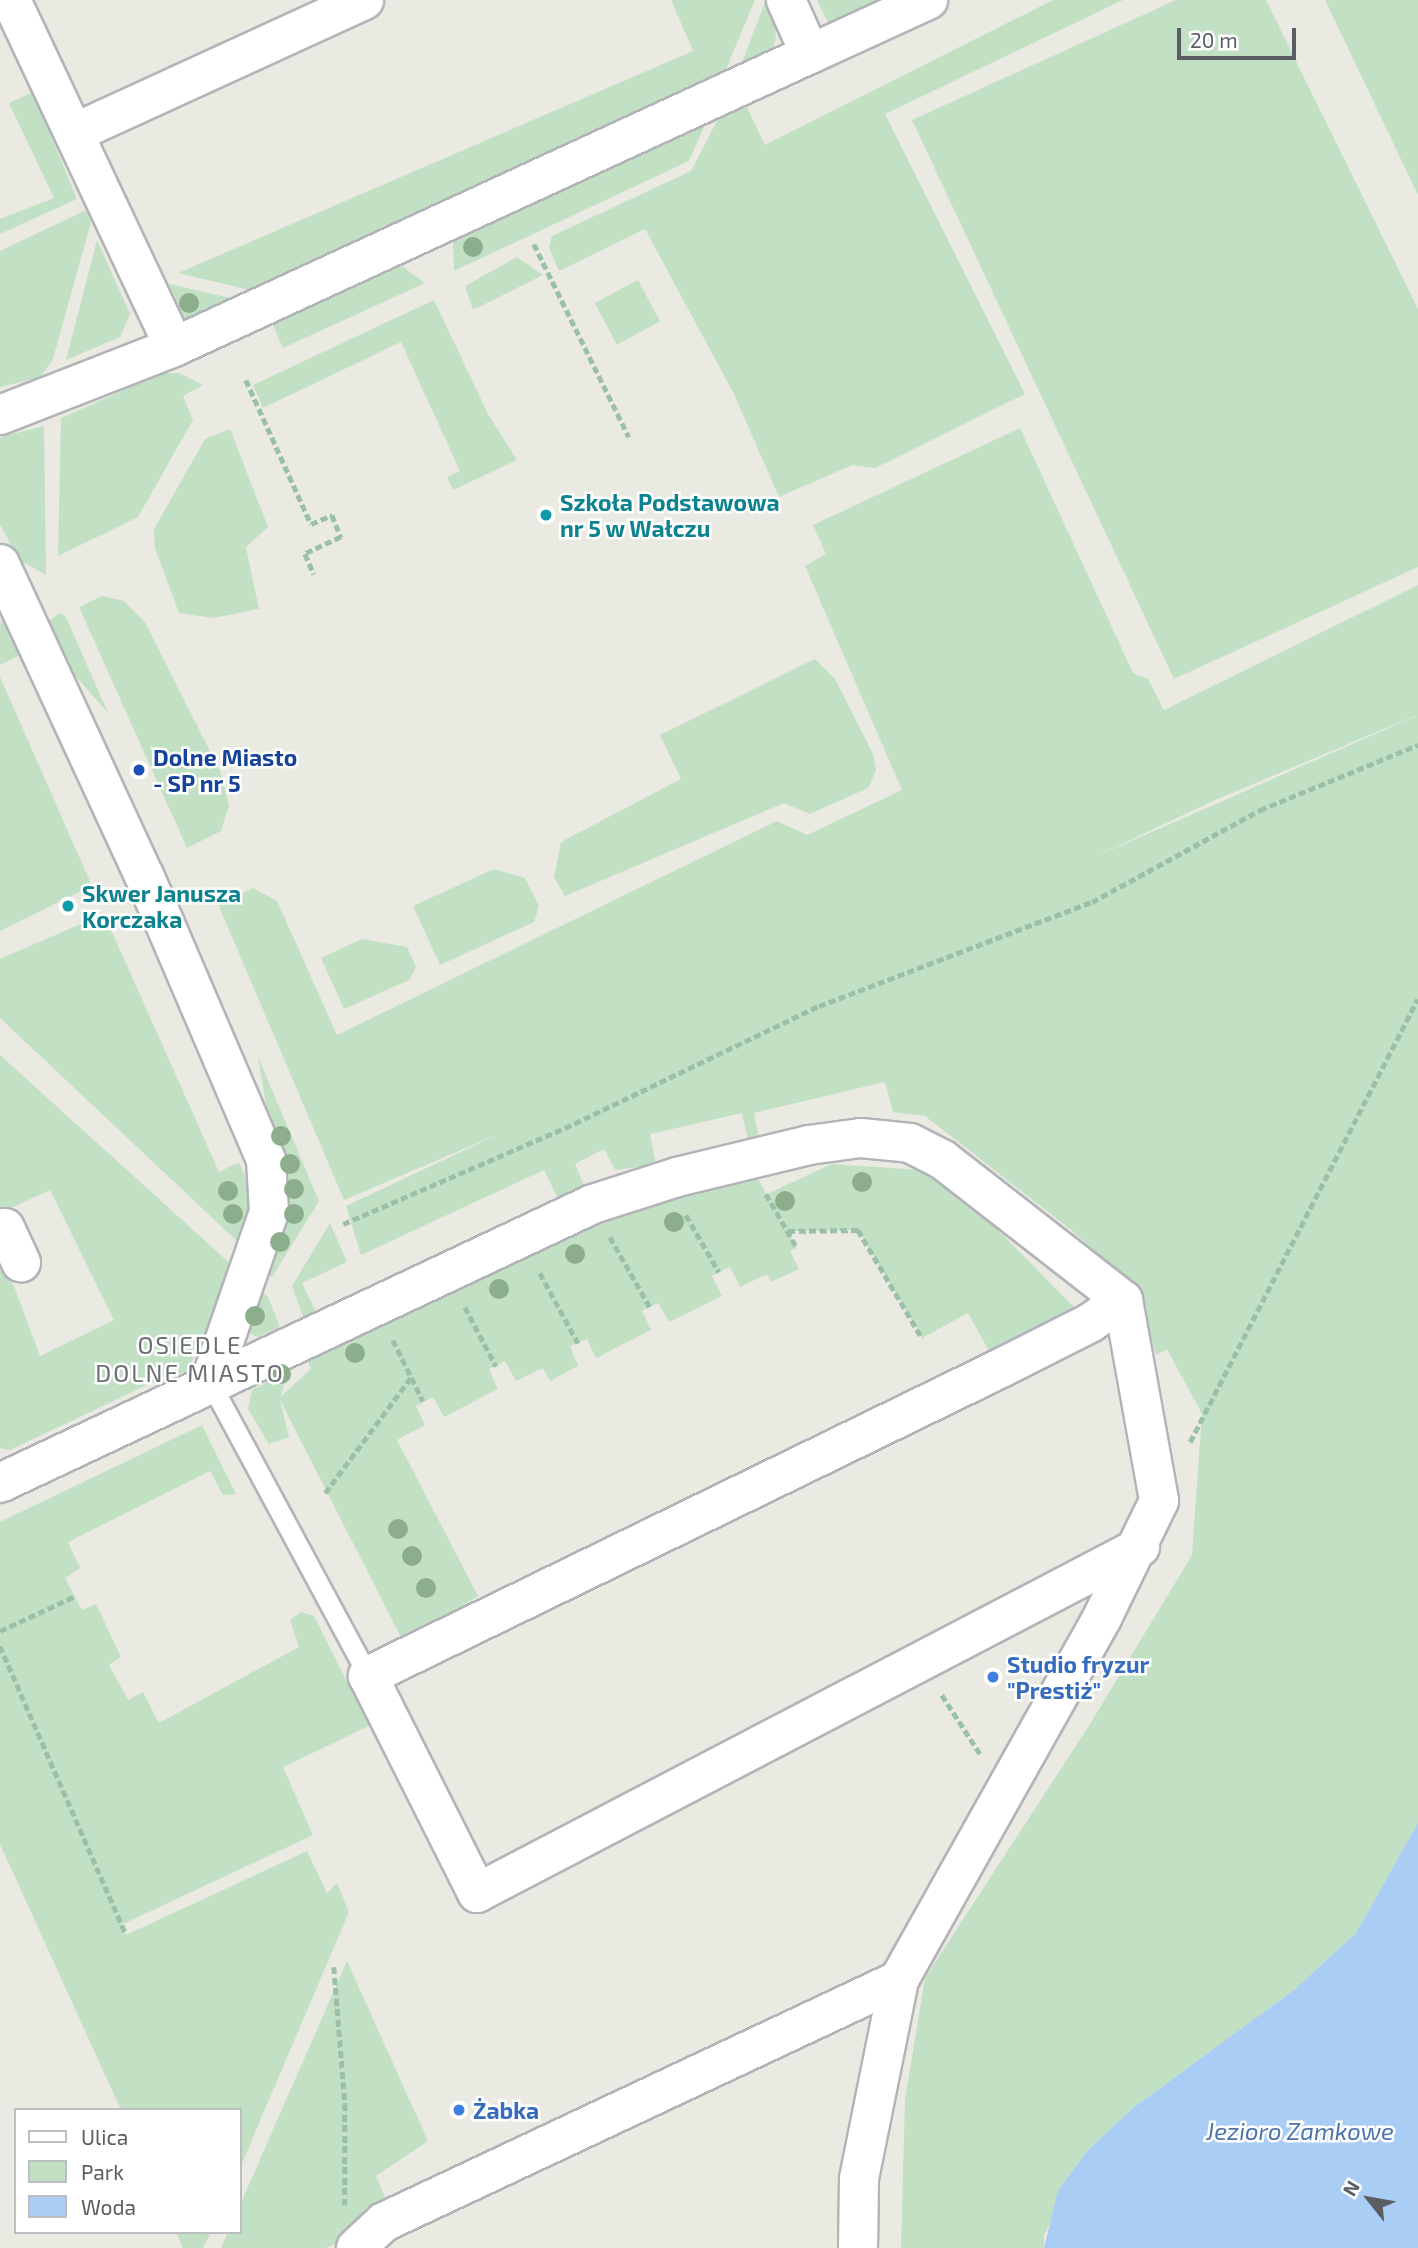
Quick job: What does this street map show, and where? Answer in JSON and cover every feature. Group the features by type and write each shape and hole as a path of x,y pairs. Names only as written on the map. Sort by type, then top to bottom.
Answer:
{"street":[{"path":"11,0 174,347"},
{"path":"74,133 364,0"},
{"path":"786,0 810,54"},
{"path":"0,415 174,347 928,0"},
{"path":"0,564 144,875 266,1160 269,1212 210,1382"},
{"path":"0,1483 593,1204 759,1157 861,1138 910,1143 943,1160 1122,1300 1158,1502 1140,1547 899,1980 859,2179 856,2247"},
{"path":"0,1230 5,1228 21,1262"},
{"path":"1122,1300 1090,1323 999,1369 368,1676 477,1893 1140,1547"},
{"path":"350,2231 384,2222 899,1980"}],"lane":[{"path":"210,1382 368,1676"}],"path":[{"path":"534,244 629,437"},
{"path":"246,380 311,524 332,515 341,537 305,554 314,574"},
{"path":"343,1224 565,1128 819,1006 1093,902 1260,810 1418,745"},
{"path":"1158,1502 1418,999"},
{"path":"766,1194 797,1248"},
{"path":"694,1228 719,1272"},
{"path":"788,1231 858,1230 922,1338"},
{"path":"623,1261 650,1307"},
{"path":"552,1294 578,1343"},
{"path":"477,1329 496,1366"},
{"path":"405,1362 424,1401"},
{"path":"325,1493 412,1376"},
{"path":"0,1631 75,1596"},
{"path":"0,1646 126,1935"},
{"path":"932,1686 968,1731 1003,1796"},
{"path":"334,1967 345,2104 350,2231"}],"green space":[{"path":"671,0 755,0 721,81 254,291 178,273 693,51"},
{"path":"766,0 774,14 776,39 770,54 739,70"},
{"path":"817,0 902,0 833,33"},
{"path":"1053,0 1123,0 885,114 1025,394 875,468 852,465 779,497 734,394 645,229 559,271 549,247 552,236 691,171 718,119 747,107 765,145"},
{"path":"1176,0 1266,0 1418,309 1418,567 1174,679 912,120"},
{"path":"1325,0 1418,0 1418,195"},
{"path":"33,92 77,199 0,234 0,219 54,198 9,103"},
{"path":"705,125 689,161 454,271 453,237"},
{"path":"86,210 91,222 53,359 41,377 0,387 0,251"},
{"path":"97,240 130,314 120,337 66,360"},
{"path":"517,257 543,275 473,310 465,286"},
{"path":"402,266 425,283 283,348 272,323"},
{"path":"638,280 660,321 617,345 595,303"},
{"path":"169,284 235,299 187,323"},
{"path":"434,300 488,414 517,460 453,490 447,477 460,471 401,342 263,408 253,385"},
{"path":"163,373 179,373 203,385 183,396 193,420 138,517 58,556 61,418"},
{"path":"44,426 46,575 19,560 0,524 0,437"},
{"path":"1020,428 1133,673 1148,679 1164,710 1418,585 1418,1823 1356,1933 1294,1990 1133,2108 1088,2150 1044,2235 1044,2248 901,2248 905,2100 925,1978 1090,1724 1192,1555 1202,1414 1167,1349 1156,1355 1139,1290 1070,1229 925,1116 893,1112 885,1082 754,1113 760,1143 749,1144 742,1113 650,1134 656,1165 615,1170 604,1149 575,1164 584,1185 559,1201 544,1170 361,1255 346,1206 501,1133 344,1200 218,904 253,888 277,901 337,1035 777,821 807,835 902,790 805,566 826,554 813,525","holes":["1417,715 1090,859 1213,801"]},
{"path":"230,429 268,527 246,547 259,609 213,618 179,613 155,548 154,529 205,439"},
{"path":"102,596 124,601 145,622 221,773 229,806 221,831 187,848 79,607"},
{"path":"60,613 66,617 108,713 64,663 46,623"},
{"path":"1,619 23,654 0,665 0,629"},
{"path":"815,659 835,679 873,754 876,771 868,788 810,814 784,803 565,896 554,877 561,842 681,779 660,735"},
{"path":"0,677 92,886 0,931"},
{"path":"494,869 525,878 539,906 534,922 440,965 413,906"},
{"path":"104,914 219,1172 239,1162 249,1185 252,1211 239,1243 0,1018 0,959"},
{"path":"362,939 407,947 416,967 409,980 344,1009 321,958"},
{"path":"0,1055 234,1267 213,1327 185,1372 164,1377 10,1450 0,1448 0,1269 14,1286 40,1356 114,1320 50,1190 0,1213"},
{"path":"258,1057 319,1201 272,1277 259,1265 281,1194"},
{"path":"746,1160 767,1194 832,1164 920,1170 989,1221 1090,1323 999,1369 968,1313 922,1338 858,1230 788,1231 797,1248 790,1251 799,1269 771,1282 767,1274 740,1287 730,1267 712,1276 722,1296 669,1322 658,1303 642,1311 651,1330 596,1358 587,1339 570,1346 578,1366 550,1381 543,1368 516,1381 505,1361 489,1369 498,1389 444,1417 433,1397 416,1406 425,1425 397,1440 478,1596 403,1641 280,1400 289,1437 269,1444 248,1409 252,1390 289,1370 280,1397 311,1369 300,1339"},
{"path":"330,1223 347,1262 302,1283 317,1314 304,1319 292,1286"},
{"path":"253,1282 268,1297 280,1327 257,1337 237,1326"},
{"path":"202,1425 236,1494 223,1495 210,1471 68,1542 80,1568 65,1578 82,1610 96,1604 121,1657 109,1665 128,1700 143,1692 159,1723 299,1647 290,1620 301,1612 314,1616 369,1726 283,1767 313,1835 121,1925 126,1935 307,1851 327,1893 337,1883 349,1912 242,2163 242,2108 120,2108 0,1844 0,1522"},
{"path":"347,1961 428,2141 376,2176 385,2197 344,2240 326,2248 221,2248 227,2234 242,2234 242,2200"},
{"path":"177,2234 210,2234 203,2248 183,2248"}],"water":[{"name":"Jezioro Zamkowe","path":"1418,1823 1418,2248 1044,2248 1058,2191 1088,2150 1133,2108 1294,1990 1356,1933"}],"place":[{"name":"Szkoła Podstawowa nr 5 w Wałczu","path":"546,515"},
{"name":"Dolne Miasto - SP nr 5","path":"139,770"},
{"name":"Skwer Janusza Korczaka","path":"68,906"},
{"name":"Studio fryzur \"Prestiż\"","path":"993,1677"},
{"name":"Żabka","path":"459,2110"}],"district":[{"name":"OSIEDLE DOLNE MIASTO","path":"190,1359"}]}
